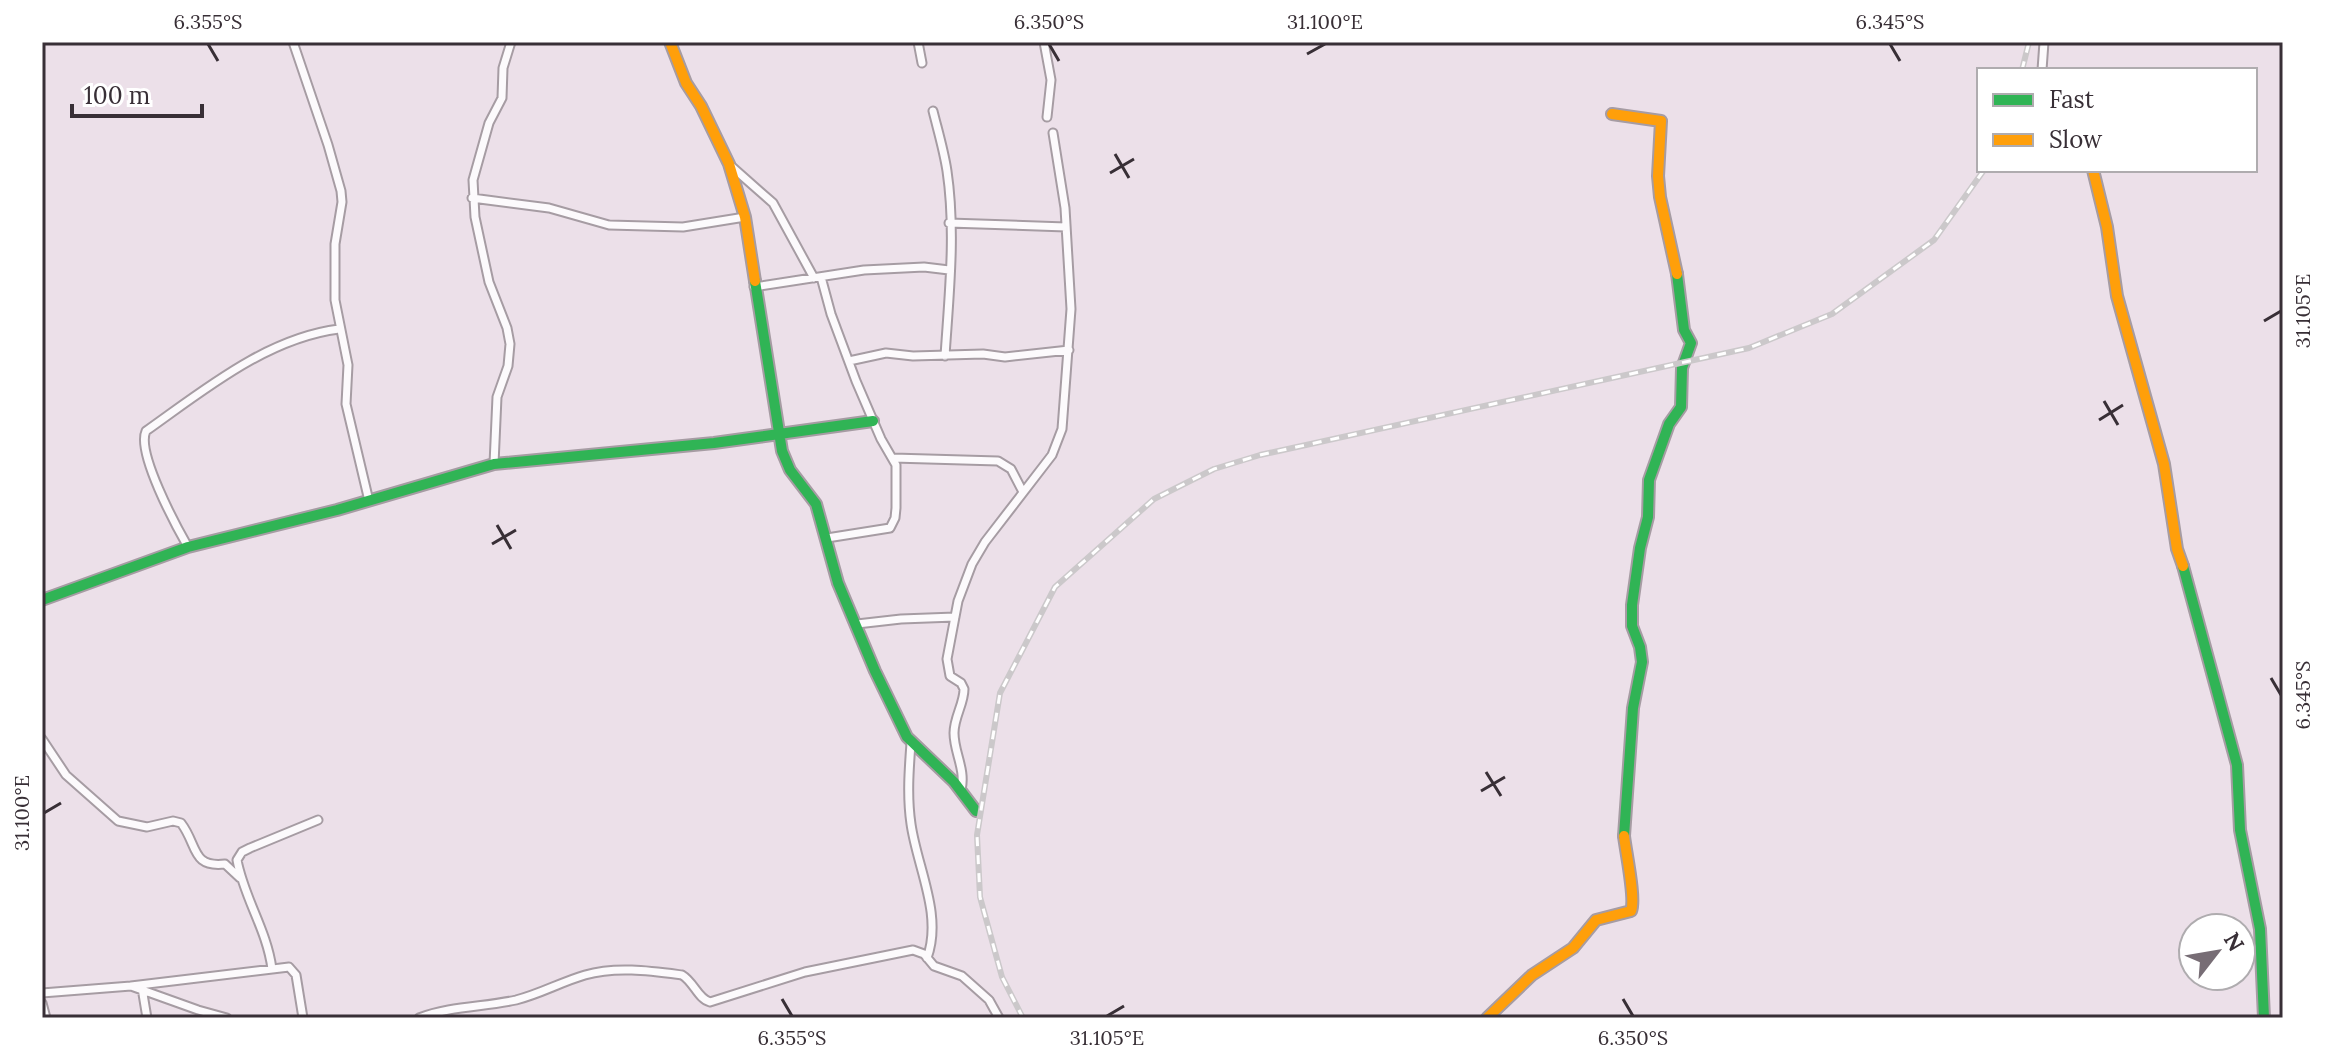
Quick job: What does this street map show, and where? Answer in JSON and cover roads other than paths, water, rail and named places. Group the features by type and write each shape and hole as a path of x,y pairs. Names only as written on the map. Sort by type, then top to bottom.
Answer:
{"street":[{"path":"293,42 341,191 334,279 339,329 348,365 346,404 369,501"},
{"path":"494,464 497,397 508,366 510,344 489,282 472,198 475,164 489,123 502,98 503,68 511,42"},
{"path":"670,42 686,83 701,106 729,164 745,217 778,435 790,470 816,504 838,583 875,671 911,743 961,790 976,811"},
{"path":"918,42 922,63"},
{"path":"1044,42 1051,80 1047,117"},
{"path":"2042,68 2044,42"},
{"path":"933,111 947,171 951,286 945,356"},
{"path":"1487,1018 1497,1005 1516,992 1540,968 1573,948 1596,920 1631,911 1635,907 1627,870 1623,826 1633,708 1642,662 1632,626 1632,605 1648,517 1649,480 1669,424 1681,407 1682,368 1691,343 1684,330 1680,287 1660,197 1661,121 1612,114"},
{"path":"961,790 963,774 954,730 964,689 950,676 947,659 960,593 978,554 1052,455 1062,429 1071,309 1065,208 1053,133"},
{"path":"729,164 773,203 818,278 873,421 897,469 895,518 890,528 827,538"},
{"path":"2093,172 2107,227 2117,296 2144,400 2156,430 2177,549 2237,765 2240,830 2260,929 2264,1018"},
{"path":"472,198 549,208 609,225 683,227 745,217"},
{"path":"949,223 1066,227"},
{"path":"949,243 969,224"},
{"path":"754,287 864,270 924,267 949,270"},
{"path":"188,547 159,490 144,443 146,431 227,376 280,346 314,332 339,329"},
{"path":"849,361 886,353 1005,357 1069,350"},
{"path":"42,600 188,547 369,501 494,464 778,435 873,421"},
{"path":"893,458 998,461 1011,469 1023,492"},
{"path":"857,624 955,617"},
{"path":"42,739 66,775 118,821 147,827 173,821 181,823 201,861 209,865 225,864 240,878"},
{"path":"911,743 911,823 929,902 932,945 927,958"},
{"path":"272,969 265,935 240,878 237,860 242,852 318,820"},
{"path":"419,1018 513,1001 587,975 612,970 682,975 705,1001 710,1002 805,972 869,960 897,951 918,951 934,966 954,972 979,990 999,1018"},
{"path":"42,993 289,967 296,975 303,1018"},
{"path":"131,986 227,1018"},
{"path":"142,988 147,1018"},
{"path":"42,1003 46,1018"}],"railway":[{"path":"2022,68 2029,42"},
{"path":"1023,1018 1002,977 980,897 977,835 1000,693 1055,587 1154,499 1214,469 1260,455 1749,348 1832,314 1934,240 1983,172"}]}
